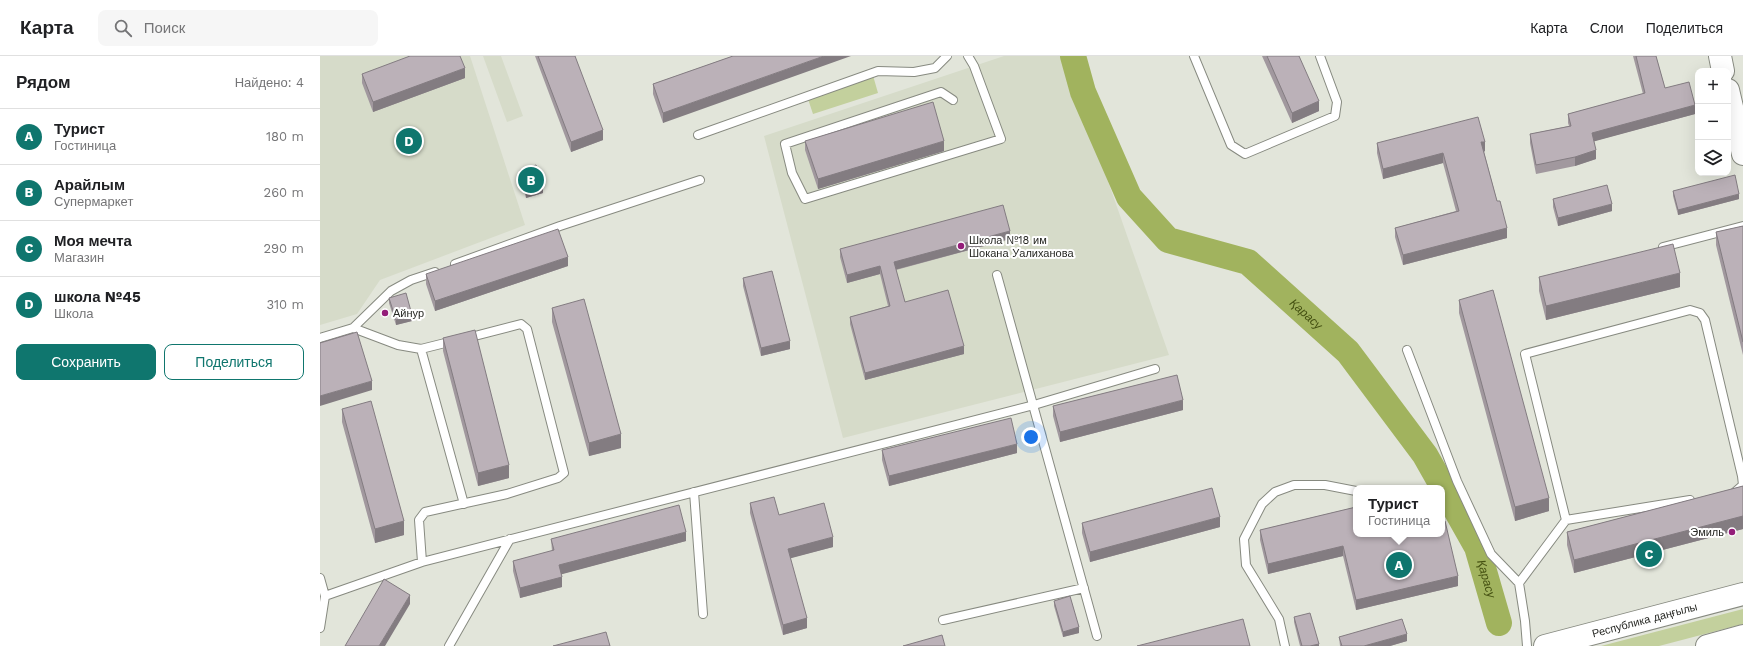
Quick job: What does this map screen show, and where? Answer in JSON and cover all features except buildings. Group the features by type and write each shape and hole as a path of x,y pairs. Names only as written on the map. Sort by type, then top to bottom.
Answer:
{"main road":[{"path":"1720,56 1723,68"},
{"path":"1731,102 1742,146"},
{"name":"Республика даңғылы","path":"1545,646 1743,594"},
{"path":"1707,646 1743,636"}],"lane":[{"path":"698,135 878,71 914,72 935,68 947,56"},
{"path":"953,100 941,92 785,144 792,173 805,199 1001,139 974,66 968,56"},
{"path":"1194,56 1231,145 1245,154 1335,116 1337,102 1320,56"},
{"path":"320,338 353,328 391,291 411,280 560,226 700,180"},
{"path":"1653,249 1743,226"},
{"path":"997,275 1097,636"},
{"path":"1566,520 1525,354 1690,310 1700,313 1705,320 1742,476 1743,485 1734,493 1726,495"},
{"path":"353,328 398,345 421,349 521,324 527,328 564,473 558,478 514,492 425,512 419,520 422,562"},
{"path":"421,349 464,504"},
{"path":"1408,350 1457,481 1490,554 1519,583 1526,621 1527,646"},
{"path":"325,596 422,562 1034,405 1155,369"},
{"path":"1285,646 1279,619 1246,565 1244,539 1262,504 1275,492 1294,485 1325,485 1353,490"},
{"path":"694,492 703,614"},
{"path":"1519,583 1566,520 1695,500"},
{"path":"449,646 510,540"},
{"path":"320,578 325,596 320,628"},
{"path":"943,620 1084,588"}],"shaded area":[{"path":"320,56 470,56 525,225 380,280 357,314 320,325"},
{"path":"483,56 501,56 523,116 507,122"},
{"name":"Школа №18 им Шокана Уалиханова","path":"1004,56 1064,56 1169,355 843,438 764,136"}],"green space":[{"path":"872,72 878,93 813,114 806,93"},
{"path":"1743,609 1743,624 1659,646 1601,646"}],"waterway":[{"name":"Қарасу","path":"1073,56 1083,92 1129,197 1168,240 1248,262 1348,352 1425,455 1442,485"},
{"name":"Қарасу","path":"1445,490 1477,547 1499,623"}],"place":[{"name":"школа №45","path":"409,141"},
{"name":"Арайлым","path":"531,180"},
{"name":"Школа №18 им Шокана Уалиханова","path":"961,246"},
{"name":"Айнур","path":"385,313"},
{"name":"Эмиль","path":"1732,532"},
{"name":"Моя мечта","path":"1649,554"},
{"name":"Турист","path":"1399,565"}]}
